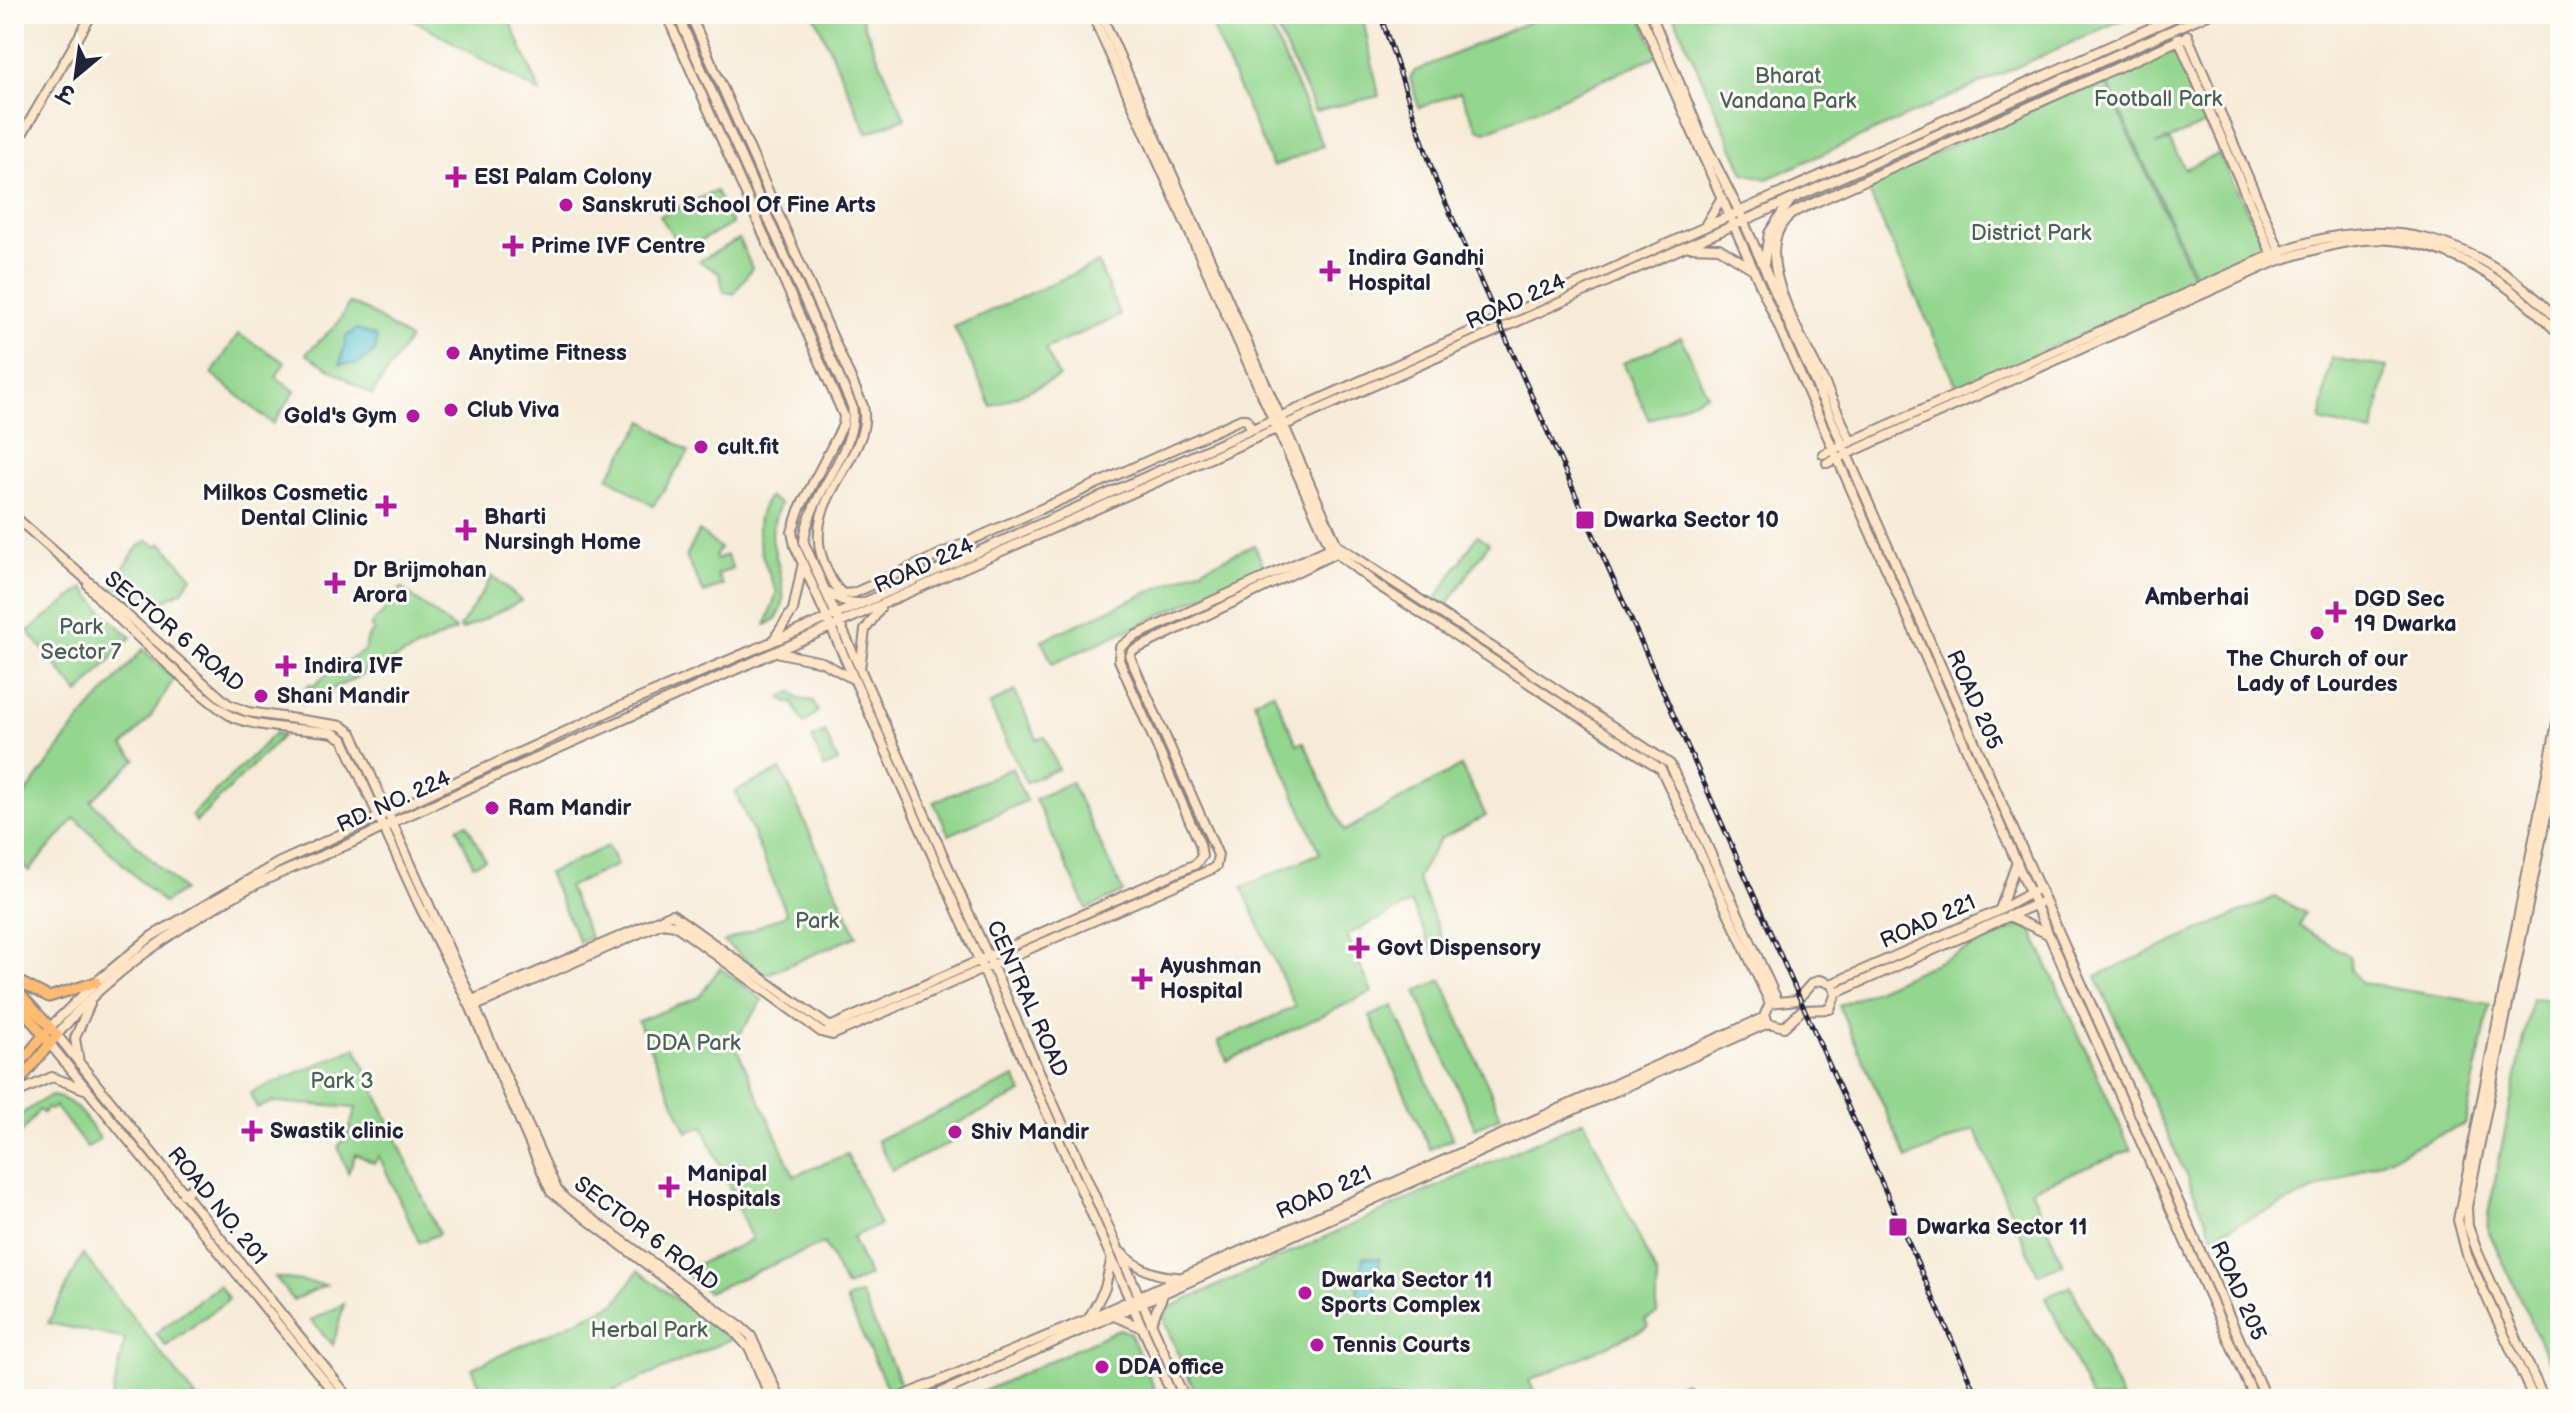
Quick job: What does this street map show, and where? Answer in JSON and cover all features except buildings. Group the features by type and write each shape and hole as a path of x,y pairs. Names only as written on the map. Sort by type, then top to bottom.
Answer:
{"main road":[{"path":"14,148 92,14"},
{"path":"666,14 716,112"},
{"path":"677,14 720,122 852,406 852,429 804,528 804,543 836,615"},
{"path":"690,14 863,406 862,429 820,517 818,541 824,564 839,590 850,594 1241,419 1246,419 1252,429"},
{"path":"1092,14 1336,550 1670,764 1773,1002 1766,1020"},
{"path":"1101,14 1278,423"},
{"name":"ROAD 205","path":"1640,14 1722,197 1735,213"},
{"name":"ROAD 205","path":"1651,14 1735,213 1754,270 2266,1399"},
{"name":"ROAD 224","path":"832,624 887,603 1703,227 2177,21 2208,14"},
{"path":"2177,21 2277,257"},
{"name":"ROAD 224","path":"836,615 1252,429 1278,423 1791,200 2177,21"},
{"path":"1851,442 1773,266 1775,236 1783,220 1798,210 2184,39"},
{"name":"CENTRAL ROAD","path":"720,122 844,416 843,425 795,520 792,532 803,564 985,958 1112,1259 1137,1301"},
{"path":"1703,227 1722,197"},
{"path":"1764,271 1764,251 1769,233 1791,200"},
{"name":"ROAD 205","path":"1739,223 1764,271 1819,395 1839,452 2017,861 2035,890"},
{"path":"1839,452 1851,442 2277,257 2365,232 2394,232 2430,238 2482,259 2527,290 2560,322"},
{"path":"1825,458 2277,257 2364,240 2428,246 2458,257 2498,279 2560,335"},
{"path":"1683,247 1719,248 1754,270"},
{"path":"1819,395 1825,384"},
{"name":"SECTOR 6 ROAD","path":"14,516 86,581 145,643 225,713 248,722 333,733 343,739 387,820 557,1190 751,1336 780,1399"},
{"path":"472,1004 672,914 830,1027 1142,890 1200,860 1200,844 1119,660 1120,647 1126,640 1159,624 1336,550"},
{"path":"472,1004 662,923 675,925 827,1034 989,968 1216,866 1218,855 1130,657 1132,651 1336,550"},
{"path":"771,642 793,610 803,564"},
{"path":"866,586 872,599"},
{"path":"824,589 845,602 863,603"},
{"path":"775,653 794,654 857,676 865,630 887,603"},
{"name":"RD. NO. 224","path":"14,1071 46,1040 96,982 152,936 240,882 775,653 832,624 836,615"},
{"name":"RD. NO. 224","path":"54,1031 158,944 248,889 619,707 771,642 832,624"},
{"path":"2544,1399 2477,1251 2468,1226 2467,1207 2560,708"},
{"path":"2534,1399 2467,1255 2458,1220 2537,838 2560,746"},
{"path":"2000,910 2017,861"},
{"path":"287,871 292,882"},
{"name":"ROAD 221","path":"1773,1002 1797,1000 1816,981 1831,984 2000,910 2035,890"},
{"name":"ROAD 205","path":"2040,903 2049,934 2255,1399"},
{"name":"ROAD 221","path":"927,1399 1114,1316 1245,1243 1766,1020 1784,1027 1803,1009 1830,1009 1836,993 2040,903"},
{"path":"2009,916 2049,934"},
{"name":"CENTRAL ROAD","path":"989,968 1118,1250 1174,1399"},
{"path":"14,979 49,997 96,982"},
{"path":"1831,984 1836,993"},
{"path":"14,987 54,1031"},
{"path":"14,998 46,1040"},
{"path":"79,1065 75,1038 91,999"},
{"name":"SECTOR 6 ROAD","path":"472,1004 551,1192 733,1330 750,1349 771,1399"},
{"name":"ROAD 221","path":"896,1399 1088,1319 1137,1301 1164,1295 1274,1249 1766,1020"},
{"name":"ROAD NO. 201","path":"54,1031 350,1399"},
{"name":"RD. NO. 224","path":"14,1088 46,1040"},
{"name":"ROAD NO. 201","path":"46,1040 339,1399"},
{"path":"14,1094 52,1077 88,1091"},
{"path":"183,1194 195,1186"},
{"path":"1118,1250 1141,1269 1160,1276 1182,1277"},
{"path":"1088,1319 1105,1288 1112,1259"},
{"path":"1114,1316 1147,1326 1164,1295"},
{"name":"CENTRAL ROAD","path":"1147,1326 1185,1399"}],"green space":[{"path":"404,14 507,14 541,93 535,90"},
{"path":"814,14 870,14 861,18 905,118 867,133"},
{"path":"1206,14 1265,14 1323,146 1273,167"},
{"path":"1270,14 1362,14 1379,96 1315,111"},
{"path":"1547,14 1640,14 1658,55 1486,132 1478,129 1460,92 1419,108 1410,78 1415,71"},
{"name":"Bharat Vandana Park","path":"1673,14 2135,14 1767,179 1744,173"},
{"name":"Football Park","path":"2178,44 2211,122 2155,145 2170,141 2185,169 2219,154 2269,254 2199,284 2105,77"},
{"name":"District Park","path":"2103,77 2196,283 1958,389 1865,184"},
{"path":"716,191 732,224 683,250 660,216"},
{"path":"739,239 752,268 734,294 724,292 719,273 699,261"},
{"path":"1098,263 1120,316 1045,349 1059,377 992,407 954,327"},
{"path":"349,303 368,311 409,339 372,395 306,354 338,323"},
{"path":"238,334 285,362 276,377 295,391 273,424 212,374"},
{"path":"1681,337 1707,394 1649,420 1623,363"},
{"path":"2331,358 2387,367 2373,433 2320,421"},
{"path":"644,421 689,452 653,506 608,477"},
{"path":"769,497 780,504 772,535 783,596 782,608 776,618 766,625 777,592 763,557 758,532 762,508"},
{"path":"699,531 720,548 715,556 717,560 726,555 733,568 717,575 723,585 704,593 686,557"},
{"path":"1478,535 1489,543 1446,607 1435,600"},
{"path":"148,540 157,546 162,543 192,577 182,591 163,601 158,596 147,605 137,599 127,604 111,589 135,550"},
{"path":"1254,545 1265,568 1052,664 1042,640"},
{"path":"493,576 521,601 462,630 460,627"},
{"name":"Park Sector 7","path":"84,588 105,614 131,637 79,694 28,631"},
{"path":"401,588 456,630 303,703 298,700 309,684 314,686 331,670 364,651 369,634 375,632 370,626 383,613 393,592 397,594"},
{"path":"143,649 174,679 149,719 123,746 136,759 91,801 183,890 163,903 75,818 29,871 14,856 14,810 76,725"},
{"path":"1015,691 1037,739 1045,737 1058,769 1026,782 989,705"},
{"path":"792,692 799,699 813,701 818,711 804,724 793,703 787,703 781,697"},
{"path":"1273,692 1297,744 1304,742 1344,831 1461,766 1486,816 1440,839 1417,878 1446,948 1434,954 1411,903 1347,935 1372,992 1227,1061 1218,1041 1295,1007 1242,887 1320,853 1254,701"},
{"path":"825,732 838,762 824,768 812,738"},
{"path":"275,733 283,735 196,822 192,815"},
{"path":"1012,768 1026,801 949,835 934,802"},
{"name":"Park","path":"781,770 857,936 765,975 724,942 787,914 735,791"},
{"path":"1071,782 1123,892 1087,909 1035,799"},
{"path":"467,824 485,860 473,865 457,828"},
{"path":"608,846 617,865 568,887 590,937 579,942 548,873"},
{"path":"2275,897 2305,913 2299,926 2350,956 2351,970 2361,983 2490,1004 2465,1124 2213,1235 2096,976"},
{"path":"2028,922 2131,1150 2031,1189 2063,1264 2038,1274 1975,1129 1907,1159 1839,1006"},
{"name":"DDA Park","path":"720,968 763,1000 734,1042 794,1176 847,1154 880,1225 852,1237 869,1276 846,1287 824,1243 708,1292 682,1271 752,1240 703,1126 687,1132 638,1021 699,997"},
{"path":"1442,980 1501,1116 1475,1128 1416,991"},
{"path":"2532,998 2560,1001 2560,1372 2556,1376 2489,1232 2488,1215"},
{"path":"1393,1006 1453,1139 1430,1149 1370,1016"},
{"name":"Park 3","path":"356,1048 439,1234 419,1242 379,1156 374,1163 356,1154 348,1173 338,1147 348,1133 356,1108 273,1102 257,1108 250,1093"},
{"path":"1015,1077 1022,1093 945,1129 951,1143 892,1170 877,1140"},
{"path":"49,1096 66,1100 100,1138 87,1148 55,1106 43,1113 39,1110 14,1143 14,1119"},
{"path":"1584,1120 1657,1276 1657,1314 1645,1320 1648,1327 1529,1381 1538,1399 1198,1399 1164,1321 1166,1309"},
{"path":"83,1254 197,1399 112,1399 125,1339 48,1323"},
{"name":"Herbal Park","path":"638,1271 731,1339 595,1399 486,1399 472,1368 616,1303"},
{"path":"275,1277 326,1285 293,1300"},
{"path":"219,1285 229,1299 166,1346 156,1333"},
{"path":"2071,1286 2122,1399 2092,1399 2046,1297"},
{"path":"861,1294 902,1387 889,1392 846,1300"},
{"path":"344,1304 333,1345 311,1320"},
{"path":"1119,1329 1130,1333 1159,1399 967,1399"},
{"path":"1685,1381 1693,1399 1640,1399"}],"water":[{"path":"357,329 377,337 375,352 357,364 340,364 346,337"},
{"path":"1363,1257 1380,1259 1375,1298 1357,1296"}],"railway":[{"path":"1380,14 1436,181 1978,1399"}],"place":[{"name":"ESI Palam Colony","path":"456,177"},
{"name":"Sanskruti School Of Fine Arts","path":"566,205"},
{"name":"Prime IVF Centre","path":"513,246"},
{"name":"Indira Gandhi Hospital","path":"1330,271"},
{"name":"Anytime Fitness","path":"453,353"},
{"name":"Club Viva","path":"451,410"},
{"name":"Gold's Gym","path":"413,416"},
{"name":"cult.fit","path":"701,447"},
{"name":"Milkos Cosmetic Dental Clinic","path":"386,506"},
{"name":"Dwarka Sector 10","path":"1585,520"},
{"name":"Bharti Nursingh Home","path":"466,530"},
{"name":"Dr Brijmohan Arora","path":"335,583"},
{"name":"DGD Sec 19 Dwarka","path":"2336,612"},
{"name":"The Church of our Lady of Lourdes","path":"2317,633"},
{"name":"Indira IVF","path":"286,666"},
{"name":"Shani Mandir","path":"261,696"},
{"name":"Ram Mandir","path":"492,808"},
{"name":"Govt Dispensory","path":"1359,948"},
{"name":"Ayushman Hospital","path":"1142,979"},
{"name":"Swastik clinic","path":"252,1131"},
{"name":"Shiv Mandir","path":"955,1132"},
{"name":"Manipal Hospitals","path":"669,1187"},
{"name":"Dwarka Sector 11","path":"1898,1227"},
{"name":"Dwarka Sector 11 Sports Complex","path":"1305,1293"},
{"name":"Tennis Courts","path":"1317,1345"},
{"name":"DDA office","path":"1102,1367"}],"district":[{"name":"Amberhai","path":"2197,597"}]}
